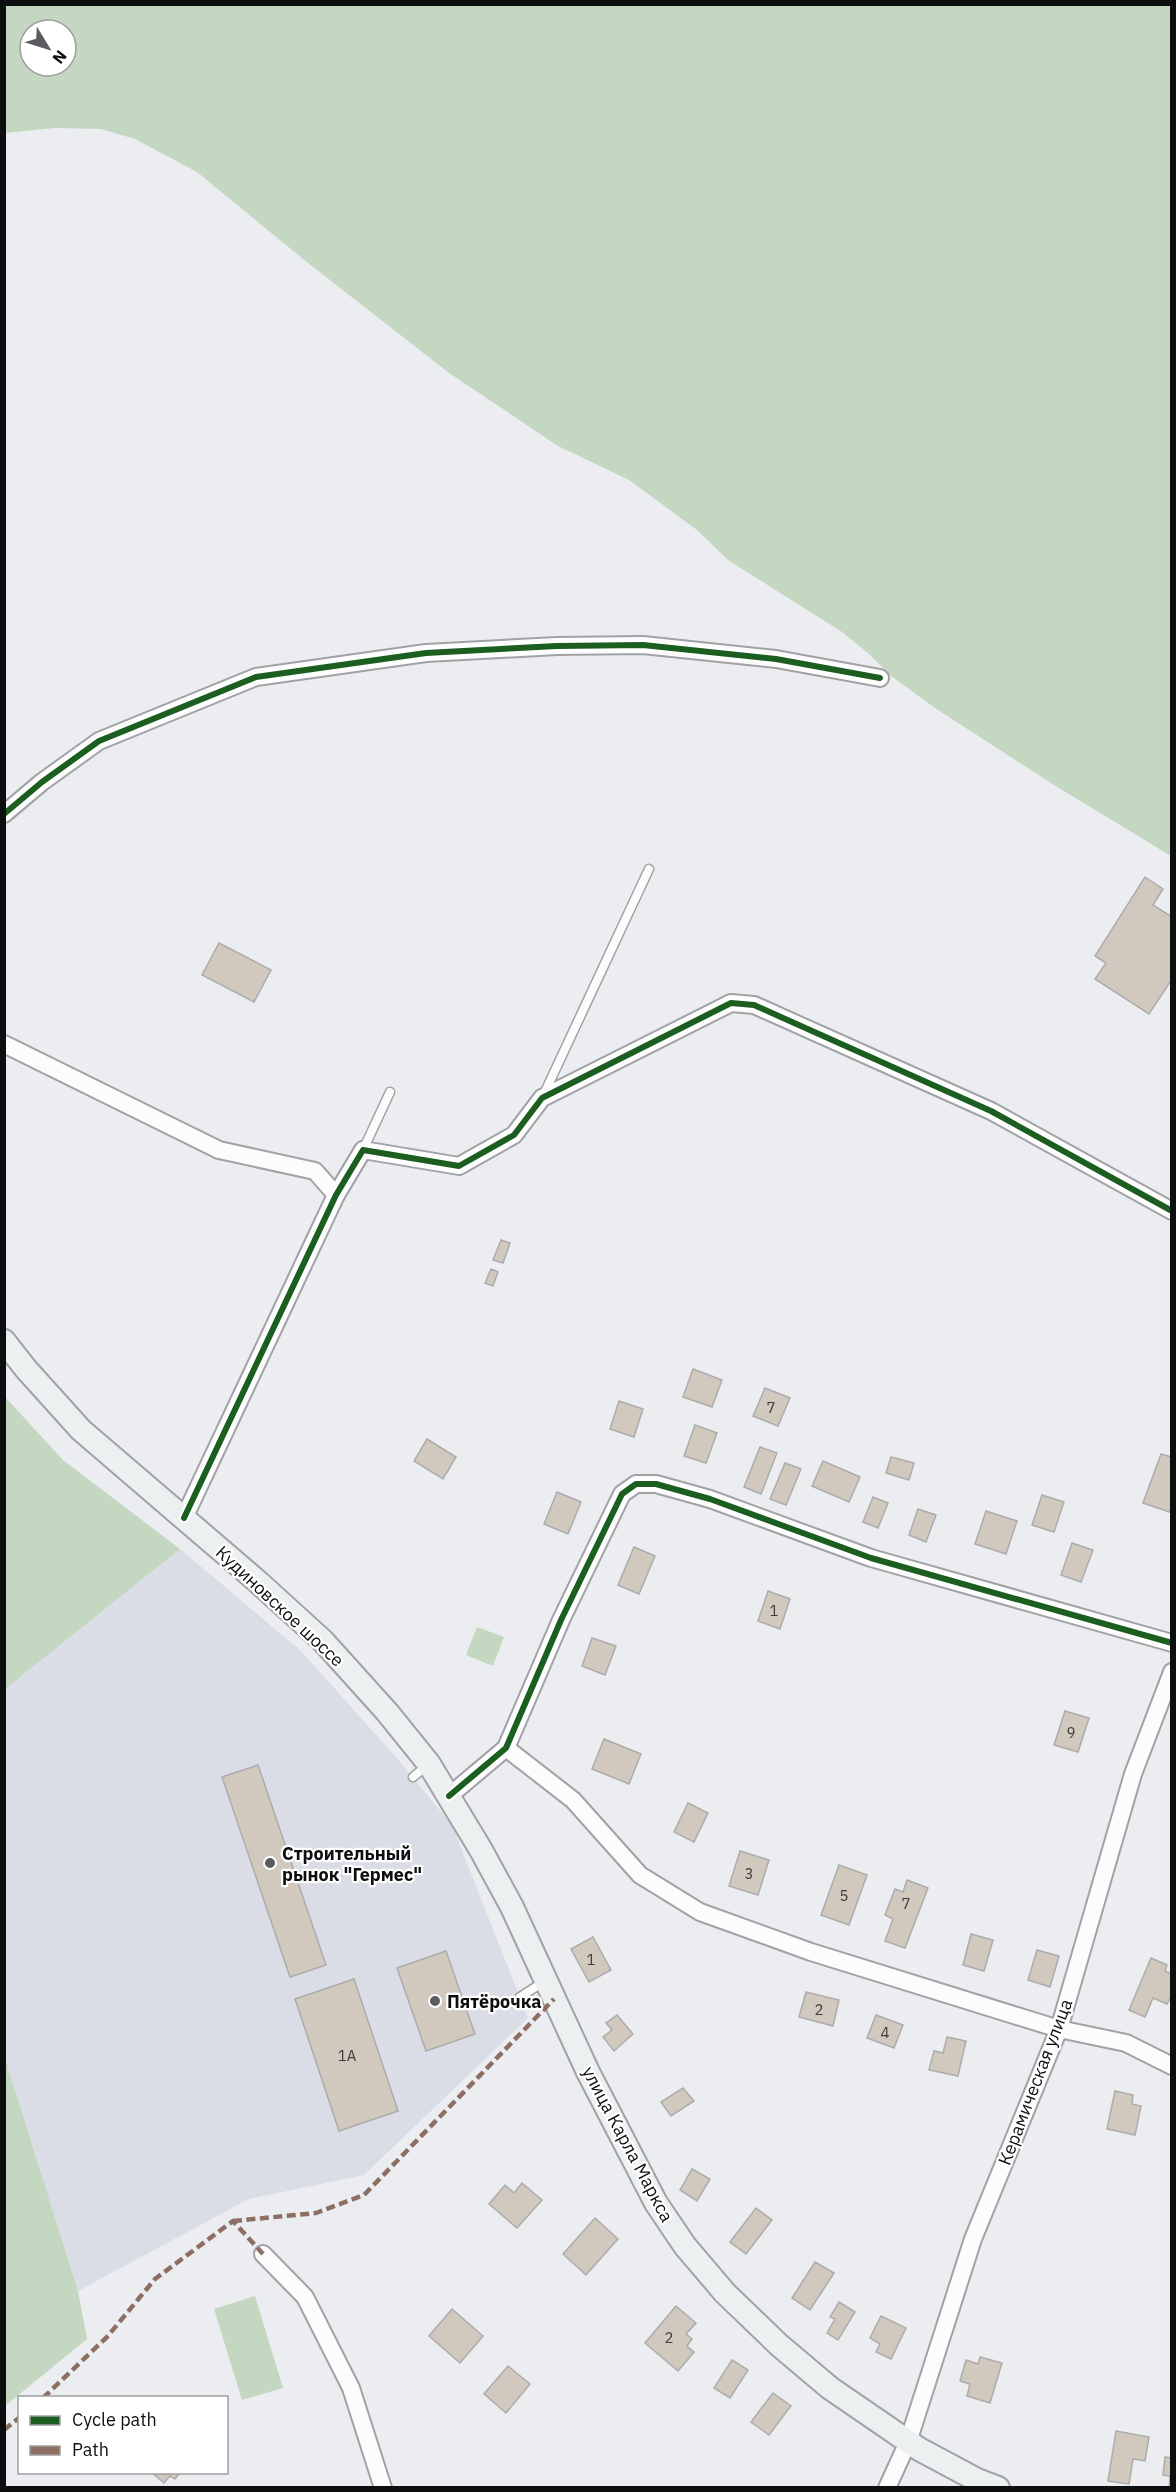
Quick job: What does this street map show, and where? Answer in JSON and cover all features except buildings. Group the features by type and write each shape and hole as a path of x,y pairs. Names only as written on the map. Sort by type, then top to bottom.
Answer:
{"main road":[{"name":"Кудиновское шоссе","path":"4,1341 81,1430 257,1581 323,1641 387,1712 421,1771 448,1796 482,1850 512,1907"},
{"name":"улица Карла Маркса","path":"512,1907 588,2072 656,2203 685,2246 725,2293 779,2345 830,2388 908,2442 977,2480 998,2487"}],"street":[{"path":"4,814 42,782 99,741 256,677 426,653 556,646 643,645 776,659 880,678"},
{"path":"184,1518 336,1195 363,1150 459,1166 514,1134 542,1098 731,1003 754,1005 991,1111 1172,1211"},
{"path":"4,1044 219,1150 315,1171 336,1195"},
{"path":"448,1796 506,1748 561,1620 622,1494 636,1484 656,1484 710,1498 871,1558 1172,1643"},
{"name":"Керамическая улица","path":"887,2487 908,2442 973,2239 1059,2029 1133,1774 1172,1672"},
{"path":"506,1748 573,1800 640,1875 700,1912 811,1952 1059,2029 1126,2043 1172,2066"},
{"path":"263,2254 305,2297 351,2388 383,2487"}],"lane":[{"path":"542,1098 650,869"},
{"path":"363,1150 390,1092"},
{"path":"520,1997 545,1981"}],"shaded area":[{"path":"180,1549 301,1651 395,1756 452,1825 528,2018 364,2175 249,2199 78,2291 5,2058 4,1689"}],"green space":[{"path":"5,4 1171,5 1171,856 1054,785 935,708 891,676 842,632 728,560 697,530 629,480 558,446 449,373 303,259 197,172 135,139 101,129 55,128 5,133"},
{"path":"5,1397 63,1460 180,1549 5,1689"},
{"path":"477,1627 504,1637 493,1666 466,1655"},
{"path":"5,2058 78,2291 87,2339 5,2406"},
{"path":"255,2296 283,2388 242,2400 214,2309"}],"marked path":[{"path":"233,2221 316,2213 364,2195 554,1999"},
{"path":"45,2396 107,2337 155,2279 233,2221 263,2254"},
{"path":"4,2430 18,2419"}],"cycle path":[{"path":"4,814 42,782 99,741 256,677 426,653 557,646 643,645 776,659 880,678"},
{"path":"184,1518 336,1195 363,1150 459,1166 514,1135 542,1098 731,1003 754,1005 991,1111 1172,1211"},
{"path":"449,1796 506,1748 561,1620 622,1494 636,1484 656,1484 710,1499 871,1558 1172,1643"}],"place":[{"name":"Строительный рынок \"Гермес\"","path":"270,1863"},
{"name":"Пятёрочка","path":"435,2001"}]}
